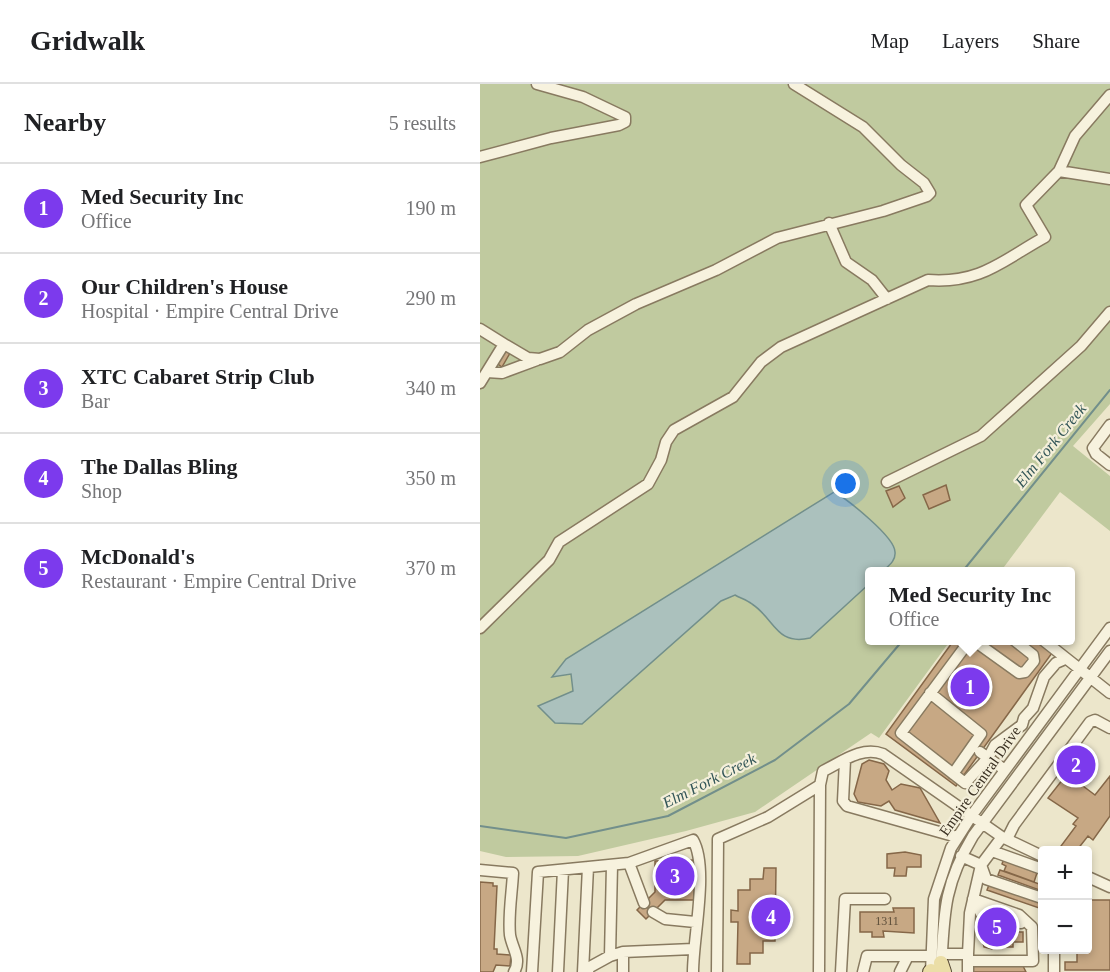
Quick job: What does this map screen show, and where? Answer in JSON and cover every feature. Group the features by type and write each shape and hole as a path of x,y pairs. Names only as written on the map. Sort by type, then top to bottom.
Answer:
{"street":[{"path":"480,158 551,138 620,125 625,122 625,117 607,107 537,84"},
{"path":"487,372 502,373 560,352 588,330 652,296 716,270 777,238 913,202 930,193 919,179 863,127 794,84"},
{"path":"480,628 549,560 559,542 648,484 661,460 666,442 674,430 733,397 761,362 781,347 928,280 951,281 985,272 1008,262 1045,237 1026,205 1059,171 1075,136 1110,95"},
{"path":"1059,171 1110,179"},
{"path":"829,223 846,262 872,280 887,299"},
{"path":"887,482 981,436 1081,345 1110,312"},
{"path":"480,329 528,358 540,359"},
{"path":"480,383 504,344"},
{"path":"1110,425 1093,448 1096,454 1110,465"},
{"name":"Empire Central Drive","path":"936,967 934,899 939,879 957,837 1110,628"},
{"path":"968,645 902,733 965,783 984,755 1022,725 1023,718 1033,708 1044,677 1056,663 1065,659"},
{"path":"979,645 1020,673 1025,672 1034,661 1033,655 1020,645"},
{"path":"1049,645 1110,693"},
{"name":"Empire Central Drive","path":"936,967 944,905 961,856 982,823 1110,651"},
{"path":"930,693 981,734 953,774"},
{"path":"968,962 973,899 981,865 1014,825 1090,722 1095,720 1110,728"},
{"path":"819,972 820,785 823,771 863,751 873,750 883,753 1004,838 1038,854"},
{"path":"984,755 1005,770"},
{"path":"845,760 843,801 847,806 957,837"},
{"path":"717,972 718,839 768,818 820,785"},
{"path":"532,972 538,872 629,863 693,840 697,848 701,884 695,922 693,972"},
{"path":"992,851 1038,868"},
{"path":"961,856 981,865 986,879 1038,897"},
{"path":"629,863 644,903"},
{"path":"610,956 612,865"},
{"path":"585,972 588,867"},
{"path":"480,870 513,873 510,935 516,950 514,972"},
{"path":"558,972 563,870"},
{"path":"1092,879 1110,887"},
{"path":"885,899 845,899 841,968 863,968 867,956 909,956 936,967 968,962 1033,966 1032,927 1019,915 973,899"},
{"path":"653,912 665,919 695,922"},
{"path":"585,972 610,956 623,951 693,948"},
{"path":"623,951 623,972"},
{"path":"1054,954 1054,972"},
{"path":"900,972 909,956"}],"green space":[{"path":"480,84 1110,84 1110,404 1073,446 1110,476 1110,531 1060,492 1004,567 865,567 865,645 947,645 879,738 871,733 755,812 578,856 506,857 480,851"}],"water":[{"path":"834,492 859,510 879,528 893,545 895,555 891,563 887,567 865,567 865,588 810,638 790,638 783,635 760,610 735,595 721,601 582,724 555,723 538,706 573,691 571,674 552,677 566,659"}],"building":[{"path":"503,349 510,353 502,367 495,362"},
{"path":"946,485 950,500 929,509 923,495"},
{"path":"899,486 905,498 893,507 886,491"},
{"path":"950,645 1042,645 1052,653 956,786 886,734"},
{"path":"869,760 884,764 889,771 886,780 892,790 901,784 920,788 940,823 895,810 889,801 881,806 858,802 854,794 862,764"},
{"path":"1067,774 1095,795 1110,776 1110,816 1093,840 1088,836 1080,846 1061,846 1076,826 1073,824 1078,818 1048,798"},
{"path":"905,852 921,855 921,867 907,867 906,876 894,876 895,868 887,868 887,854"},
{"path":"1004,859 1037,873 1034,882 1004,871 1006,866 1002,864"},
{"path":"695,860 694,900 665,900 646,919 637,910 655,892 655,861"},
{"path":"764,868 776,868 775,941 763,941 763,953 750,953 750,964 737,964 738,922 731,922 731,910 738,911 738,890 750,890 750,879 763,879"},
{"path":"1000,870 1038,884 1038,890 998,875"},
{"path":"480,882 493,883 493,886 497,886 494,949 497,949 497,954 511,955 510,966 496,965 493,972 480,972"},
{"path":"989,885 1038,902 1038,908 987,890"},
{"path":"1092,900 1110,900 1110,970 1065,970 1065,962 1077,962 1077,954 1092,954"},
{"path":"893,908 914,908 914,933 883,931 884,937 872,937 872,932 860,932 860,912 894,912"},
{"path":"984,921 1017,923 1017,932 1023,932 1023,942 1013,942 1013,947 992,949 984,947 982,939"},
{"path":"970,966 1023,966 1026,972 973,972"}],"waterway":[{"name":"Elm Fork Creek","path":"966,567 1110,390"},
{"name":"Elm Fork Creek","path":"480,826 566,838 668,816 775,760 849,704 899,645"}],"place":[{"name":"Med Security Inc","path":"970,687"},
{"name":"Our Children's House","path":"1076,765"},
{"name":"XTC Cabaret Strip Club","path":"675,876"},
{"name":"The Dallas Bling","path":"771,917"},
{"name":"McDonald's","path":"997,927"}]}
